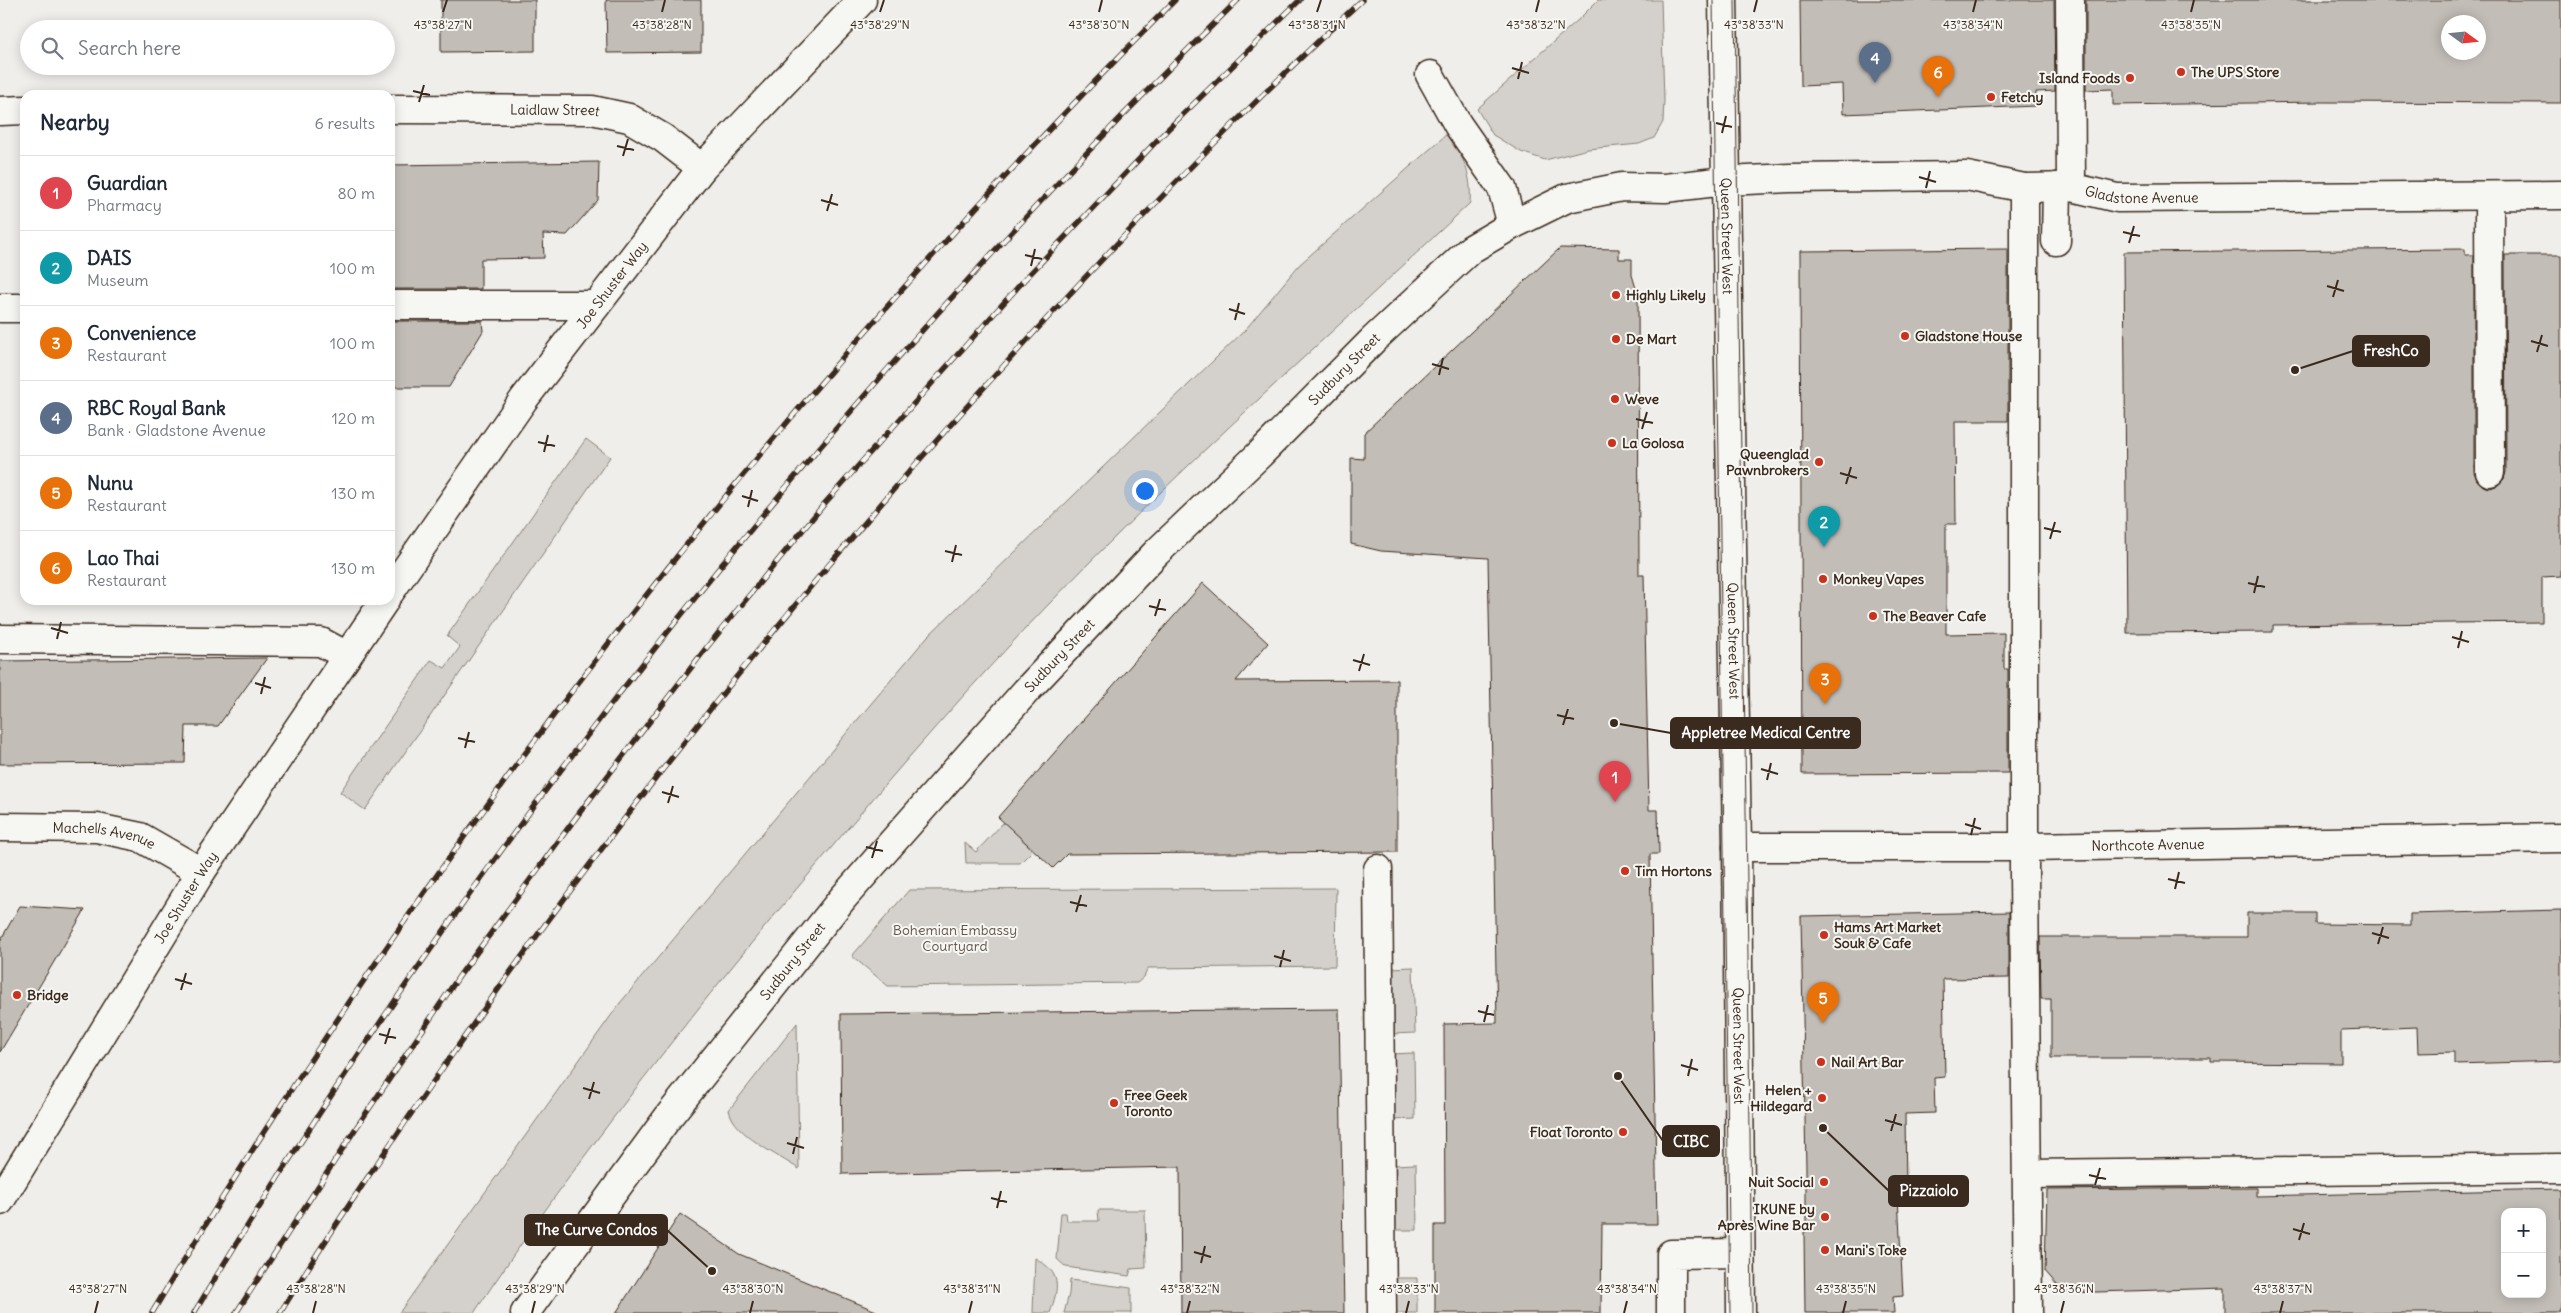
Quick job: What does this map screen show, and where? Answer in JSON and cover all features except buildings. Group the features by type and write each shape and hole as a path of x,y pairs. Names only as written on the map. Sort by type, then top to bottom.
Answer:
{"street":[{"name":"Joe Shuster Way","path":"395,585 519,406 702,168 862,0"},
{"name":"Queen Street West","path":"1723,0 1737,847 1741,1313"},
{"path":"2056,241 2064,187 2070,0"},
{"path":"1430,75 1458,125 1502,188 1512,225"},
{"name":"Laidlaw Street","path":"395,109 592,110 629,118 663,138 702,168"},
{"path":"0,110 20,110"},
{"name":"Gladstone Avenue","path":"1725,181 1967,176 2024,188 2064,187 2117,198 2561,195"},
{"name":"Sudbury Street","path":"525,1313 669,1116 843,898 1026,691 1156,553 1260,454 1374,339 1471,249 1512,225 1568,198 1622,187 1665,188 1725,181"},
{"path":"2024,188 2024,847 2028,1313"},
{"path":"2489,196 2490,472"},
{"path":"395,305 596,305"},
{"path":"0,308 20,308"},
{"name":"Joe Shuster Way","path":"0,1201 201,872 382,605"},
{"path":"0,639 321,642 347,656"},
{"name":"Machells Avenue","path":"0,827 97,828 140,837 201,872"},
{"name":"Northcote Avenue","path":"1737,847 2024,847 2561,838"},
{"path":"1378,869 1382,1313"},
{"path":"2027,1174 2561,1168"},
{"path":"1671,1313 1672,1254 1740,1253"}],"green space":[{"path":"1598,0 1661,0 1663,122 1654,138 1639,144 1588,149 1545,160 1521,152 1493,135 1477,109"},
{"path":"1447,134 1466,167 1470,183 1470,203 1149,503 1017,637 961,698 733,965 599,1136 474,1313 399,1313 620,1003 927,637 1245,330 1299,265"},
{"path":"586,439 610,457 365,810 340,792 431,660 445,668 460,647 447,636"},
{"path":"1004,822 1033,850 1020,863 966,863 965,843 976,852"},
{"name":"Bohemian Embassy Courtyard","path":"1336,888 1335,966 1148,968 1144,977 1137,983 888,986 852,956 909,890"},
{"path":"1413,967 1415,1033 1392,1034 1391,968"},
{"path":"797,1023 799,1169 748,1136 739,1128 729,1110"},
{"path":"1414,1053 1415,1119 1392,1120 1391,1054"},
{"path":"1416,1164 1417,1230 1394,1230 1393,1165"},
{"path":"1098,1210 1145,1210 1146,1268 1131,1269 1129,1276 1066,1267 1057,1259 1061,1213 1066,1213 1067,1221 1099,1221"},
{"path":"1035,1258 1050,1269 1056,1281 1055,1296 1050,1313 1033,1313"},
{"path":"1394,1278 1417,1278 1417,1313 1395,1313"},
{"path":"1070,1280 1131,1288 1131,1313 1064,1313 1069,1294"}],"tram line":[{"path":"1713,0 1730,1313"},
{"path":"1735,0 1752,1313"}],"railway":[{"path":"152,1313 262,1136 377,962 497,791 623,625 754,463 889,304 1030,150 1175,0"},
{"path":"194,1313 305,1135 423,960 546,790 674,624 808,461 947,303 1090,149 1238,0"},
{"path":"236,1313 356,1128 460,975 580,812 707,647 825,503 1025,279 1167,130 1300,0"},
{"path":"280,1313 364,1183 511,972 633,807 761,646 894,489 1108,253 1258,99 1362,0"}],"place":[{"name":"The UPS Store","path":"2181,72"},
{"name":"Island Foods","path":"2130,78"},
{"name":"RBC Royal Bank","path":"1875,83"},
{"name":"Lao Thai","path":"1938,97"},
{"name":"Fetchy","path":"1991,97"},
{"name":"Highly Likely","path":"1616,295"},
{"name":"Gladstone House","path":"1905,336"},
{"name":"De Mart","path":"1616,339"},
{"name":"FreshCo","path":"2295,370"},
{"name":"Weve","path":"1615,399"},
{"name":"La Golosa","path":"1612,443"},
{"name":"Queenglad Pawnbrokers","path":"1819,462"},
{"name":"DAIS","path":"1824,547"},
{"name":"Monkey Vapes","path":"1823,579"},
{"name":"The Beaver Cafe","path":"1873,616"},
{"name":"Convenience","path":"1825,704"},
{"name":"Appletree Medical Centre","path":"1614,723"},
{"name":"Guardian","path":"1615,802"},
{"name":"Tim Hortons","path":"1625,871"},
{"name":"Hams Art Market Souk & Cafe","path":"1824,935"},
{"name":"Bridge","path":"17,995"},
{"name":"Nunu","path":"1823,1023"},
{"name":"Nail Art Bar","path":"1821,1062"},
{"name":"CIBC","path":"1618,1076"},
{"name":"Helen + Hildegard","path":"1822,1098"},
{"name":"Free Geek Toronto","path":"1114,1103"},
{"name":"Pizzaiolo","path":"1823,1128"},
{"name":"Float Toronto","path":"1623,1132"},
{"name":"Nuit Social","path":"1824,1182"},
{"name":"IKUNE by Après Wine Bar","path":"1825,1217"},
{"name":"Mani's Toke","path":"1825,1250"},
{"name":"The Curve Condos","path":"712,1271"}]}
